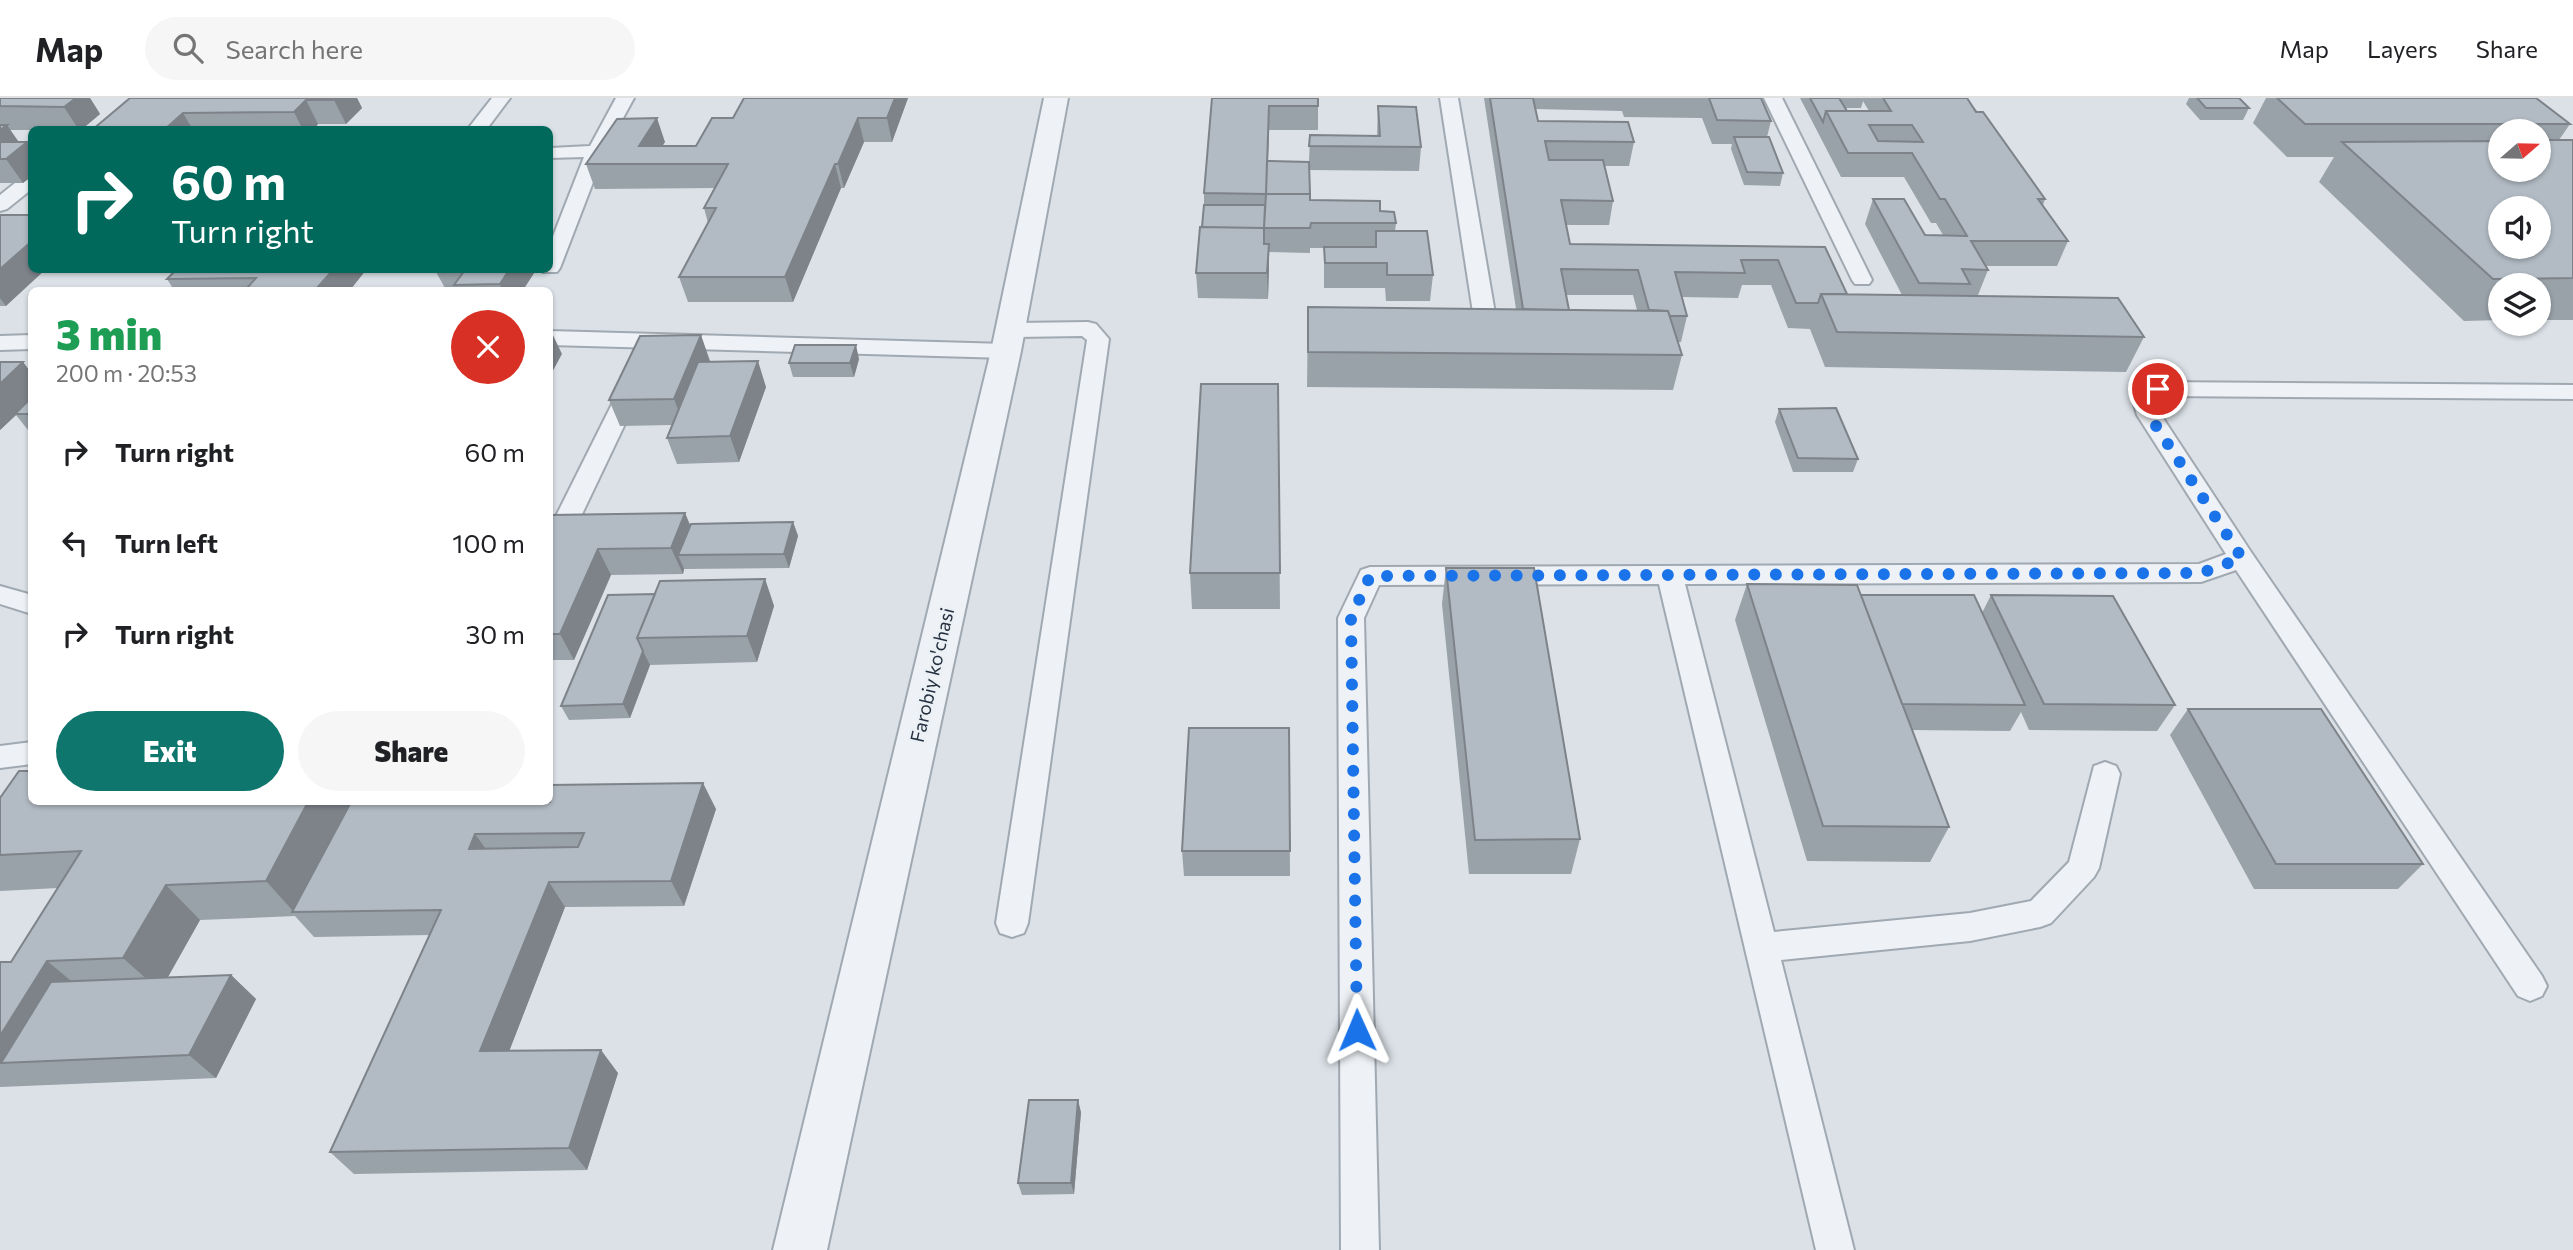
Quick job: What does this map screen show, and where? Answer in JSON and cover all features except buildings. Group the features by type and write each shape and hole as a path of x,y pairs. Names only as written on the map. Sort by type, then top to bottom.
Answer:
{"street":[{"name":"Farobiy ko'chasi","path":"800,1250 1008,341 1056,98"}],"lane":[{"path":"479,126 501,98"},
{"path":"553,259 596,151 625,98"},
{"path":"1448,98 1485,319"},
{"path":"1773,98 1862,280"},
{"path":"553,153 596,151"},
{"path":"0,205 27,187"},
{"path":"553,338 654,341 1008,341 1088,329 1098,339 1012,923"},
{"path":"553,542 561,531 654,341"},
{"path":"0,343 28,342"},
{"path":"2530,986 2242,558 2149,415 2144,401 2146,393 2158,389 2573,392"},
{"path":"1360,1250 1351,618 1370,576 2201,573 2242,558"},
{"path":"1670,575 1835,1250"},
{"path":"0,595 28,604"},
{"path":"1760,948 1970,927 2040,913 2083,868 2105,774"}],"route":[{"path":"1357,1030 1351,618 1370,576 2201,573 2242,558 2149,415 2144,401 2146,393 2158,389"}]}
